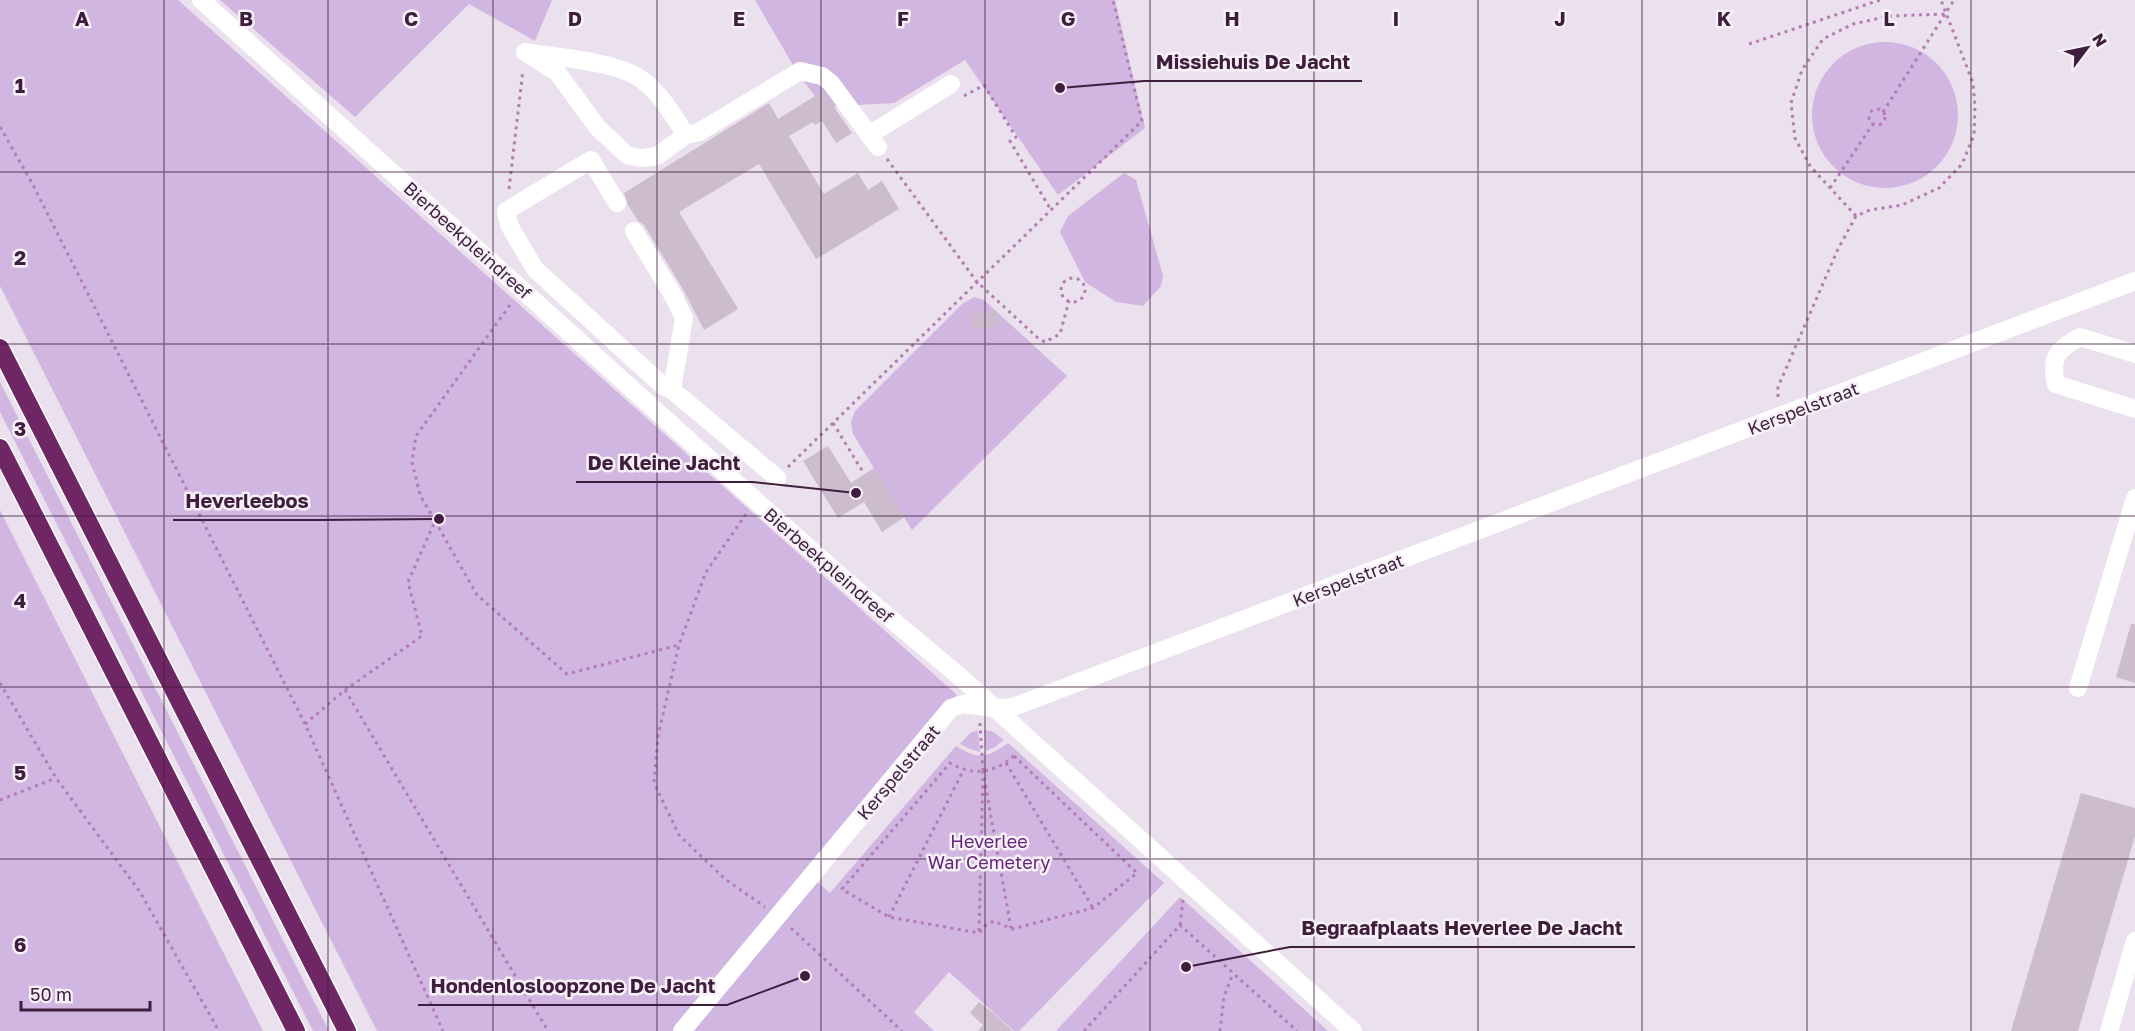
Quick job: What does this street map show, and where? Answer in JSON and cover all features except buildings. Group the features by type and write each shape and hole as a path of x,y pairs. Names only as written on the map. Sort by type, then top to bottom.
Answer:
{"highway":[{"path":"0,348 347,1031"},
{"path":"0,448 296,1031"}],"street":[{"name":"Bierbeekpleindreef","path":"201,0 986,707 1353,1031"},
{"path":"525,52 615,67 632,74 647,83 669,109 686,135"},
{"path":"525,52 557,72 598,128 627,155 641,158 657,156 686,135 699,132 800,71 822,76 831,83 873,141 953,93"},
{"path":"617,203 591,160 506,211 509,225 535,269 663,386 672,390 777,478"},
{"path":"634,231 684,318 672,390"},
{"name":"Kerspelstraat","path":"682,1031 951,708 963,704 1013,707 2135,281"},
{"path":"2135,354 2080,337 2062,347 2052,367 2056,384 2135,409"},
{"path":"2078,688 2135,498"},
{"path":"2109,1031 2135,941"}],"path":[{"path":"777,478 1142,121 1113,0"},
{"path":"1749,44 1880,0"},
{"path":"1779,417 1778,387 1838,249 1856,216 1870,210 1902,205 1939,188 1962,164 1974,135 1975,106 1972,83 1941,0"},
{"path":"1883,111 1954,0"},
{"path":"1856,216 1810,166 1795,138 1791,103 1802,70 1823,39 1853,24 1889,16 1945,14"},
{"path":"506,211 525,52"},
{"path":"953,93 984,85 1016,137 1010,141 1051,210"},
{"path":"1878,109 1883,111 1886,116 1885,122 1878,126 1873,124 1869,120 1871,112 1878,109"},
{"path":"1830,188 1873,124"},
{"path":"0,126 32,183 305,724 443,1031"},
{"path":"873,141 977,282 1038,338 1045,342 1060,334 1069,301"},
{"path":"1068,279 1079,279 1084,285 1085,293 1080,299 1069,301 1063,296 1063,285 1068,279"},
{"path":"522,288 416,436 412,462 420,495 477,595 567,674 679,645"},
{"path":"833,423 863,472"},
{"path":"755,500 706,572 679,645 657,736 654,783 679,835 725,879 778,917 902,1031"},
{"path":"305,724 345,690 422,636 408,582 435,520"},
{"path":"0,683 56,778 140,892 219,1031"},
{"path":"345,690 548,1031"},
{"path":"979,933 986,707"},
{"path":"1014,756 1137,873 1093,908 1012,929 994,921 986,924 979,933 889,918 842,888 950,763 963,771 983,772 1006,763 1014,756"},
{"path":"1006,763 1093,908"},
{"path":"889,918 963,771"},
{"path":"983,772 1012,929"},
{"path":"0,800 56,778"},
{"path":"1084,1031 1180,925 1298,1031"},
{"path":"1220,1031 1224,998 1233,973"}],"green space":[{"name":"Heverlee War Cemetery","path":"0,0 178,0 957,695 805,871 830,893 956,746 971,754 983,755 994,752 1008,743 1164,883 1019,1031 1014,1031 949,972 914,1012 934,1031 377,1031 0,286"},
{"path":"220,0 552,0 535,41 469,4 355,117"},
{"path":"755,0 1115,0 1145,128 1058,195 965,60 894,103 823,107 797,72"},
{"path":"1885,42 1899,43 1913,48 1926,54 1937,63 1946,74 1952,87 1957,101 1957,129 1952,143 1946,156 1937,167 1926,176 1913,182 1899,187 1885,188 1871,187 1857,182 1844,176 1833,167 1824,156 1818,143 1813,129 1812,115 1813,101 1818,87 1824,74 1833,63 1844,54 1857,48 1871,43"},
{"path":"1124,173 1136,180 1163,276 1161,286 1143,306 1116,302 1085,282 1060,232 1068,216"},
{"path":"974,297 984,300 1067,376 912,530 853,434 851,422 855,411 962,304"},
{"path":"0,382 329,1031 313,1031 0,412"},
{"path":"0,510 263,1031 0,1031"},
{"path":"978,730 980,752 960,744 970,733"},
{"path":"984,730 992,731 1004,740 986,751"},
{"path":"1180,897 1187,903 1328,1031 1056,1031"}],"place":[{"name":"Missiehuis De Jacht","path":"1060,88"},
{"name":"De Kleine Jacht","path":"856,493"},
{"name":"Heverleebos","path":"439,519"},
{"name":"Begraafplaats Heverlee De Jacht","path":"1186,967"},
{"name":"Hondenlosloopzone De Jacht","path":"805,976"}]}
